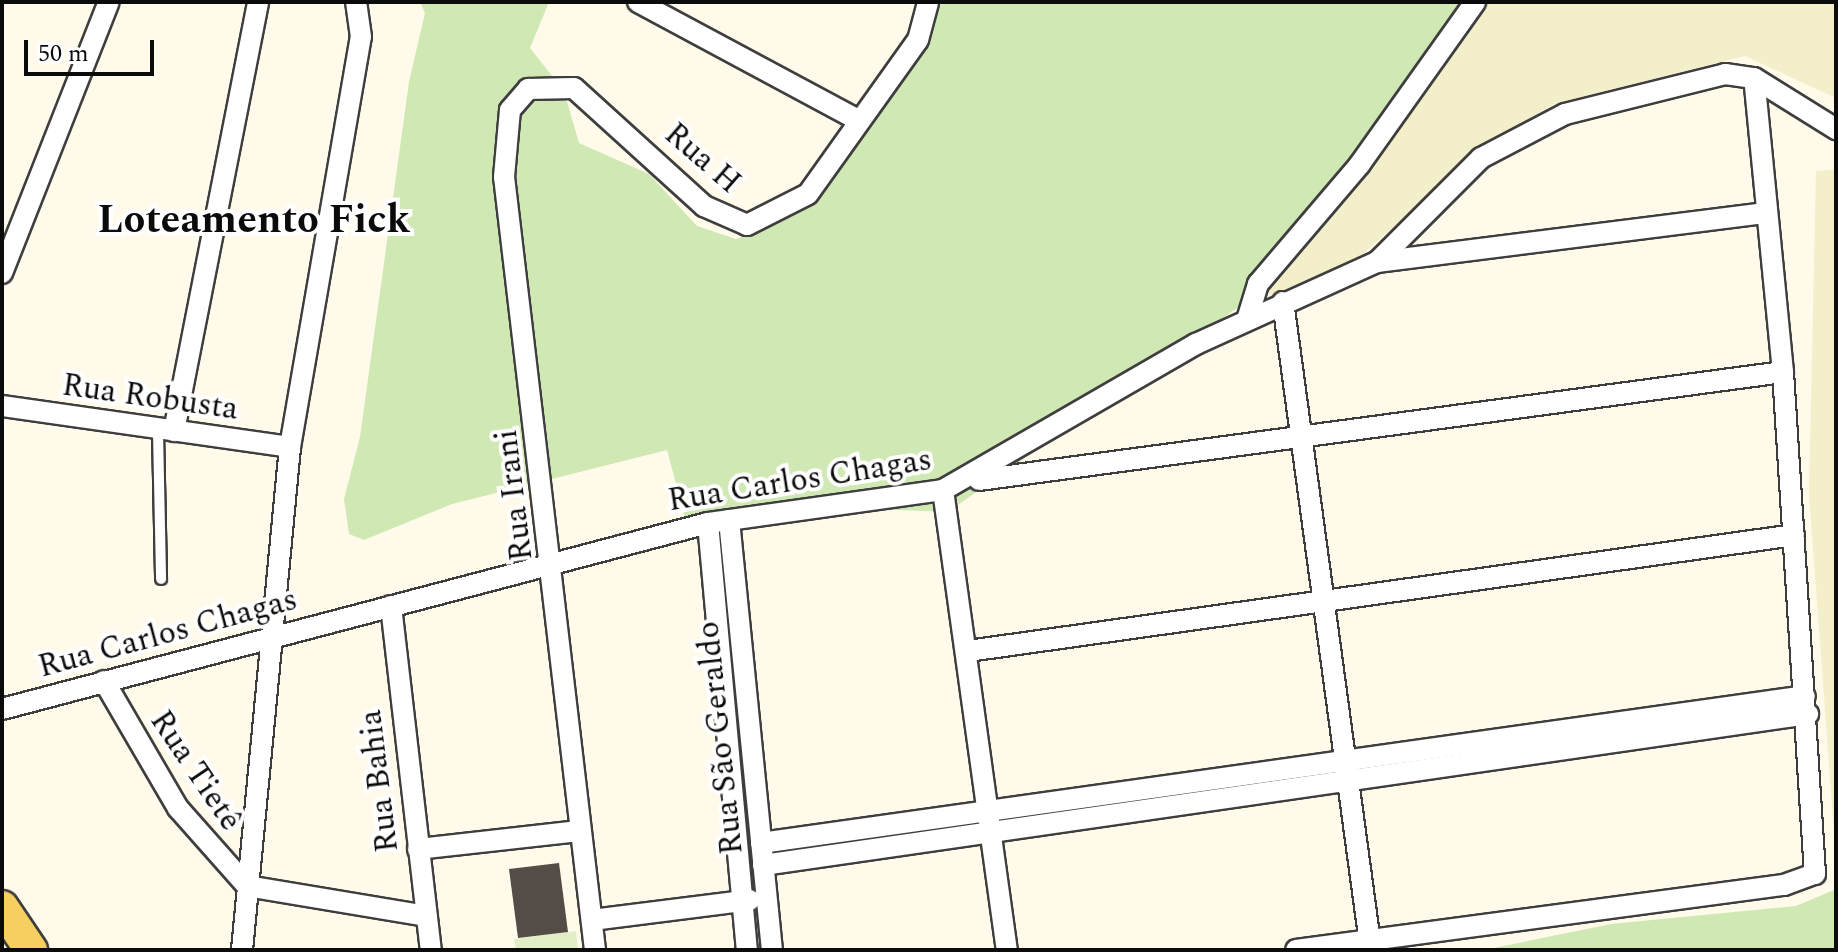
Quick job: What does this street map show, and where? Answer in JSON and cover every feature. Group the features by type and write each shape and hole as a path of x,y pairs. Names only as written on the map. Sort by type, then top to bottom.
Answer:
{"main road":[{"path":"2,907 31,950"}],"street":[{"path":"2,273 109,2"},
{"path":"166,432 258,2"},
{"path":"242,950 275,637 290,447 361,37 356,2"},
{"path":"638,2 858,120"},
{"name":"Rua H","path":"574,88 735,225 766,220 808,194 918,40 928,2"},
{"path":"1247,320 1258,284 1360,164 1475,2"},
{"name":"Rua Carlos Chagas","path":"2,709 553,560 708,523 943,490 1247,320 1377,262 1462,174 1534,126 1686,82 1725,74 1754,78"},
{"path":"1754,78 1836,129"},
{"path":"1296,950 1371,945 1809,879 1819,848 1783,372 1754,78"},
{"name":"Rua Irani","path":"574,88 544,85 517,97 503,146 553,560 578,831 595,950"},
{"path":"1377,262 1766,213"},
{"path":"1283,302 1340,756 1371,945"},
{"path":"964,481 1300,442 1783,372"},
{"name":"Rua Robusta","path":"2,406 166,432 290,447"},
{"path":"943,490 968,651 1007,950"},
{"name":"Rua São Geraldo","path":"729,520 772,950"},
{"name":"Rua São Geraldo","path":"708,523 740,901 747,950"},
{"path":"968,651 1794,535"},
{"name":"Rua Bahia","path":"391,606 431,950"},
{"name":"Rua Tietê","path":"104,681 178,808 247,886"},
{"path":"761,843 1340,756 1806,705"},
{"path":"763,865 1344,779 1806,705"},
{"path":"418,849 578,831"},
{"path":"247,886 427,916"},
{"path":"592,920 765,898"}],"lane":[{"path":"161,579 166,432"}],"shaded area":[{"path":"1487,2 1836,2 1836,98 1745,56 1554,104 1487,143 1343,272 1270,296 1267,287"},
{"path":"1836,169 1834,832 1809,494 1816,171"}],"green space":[{"path":"420,2 549,2 530,48 564,91 579,143 649,174 697,226 736,239 763,229 809,190 896,71 926,2 1487,2 1267,287 948,512 751,504 686,521 667,450 452,504 364,540 349,534 344,499 360,437 409,82 425,13"},
{"path":"1836,831 1836,950 1484,950 1611,924 1796,906 1834,890"},
{"path":"576,931 578,950 516,950 514,939"}],"building":[{"path":"559,863 568,932 518,938 509,869"}],"district":[{"name":"Loteamento Fick","path":"254,221"}]}
